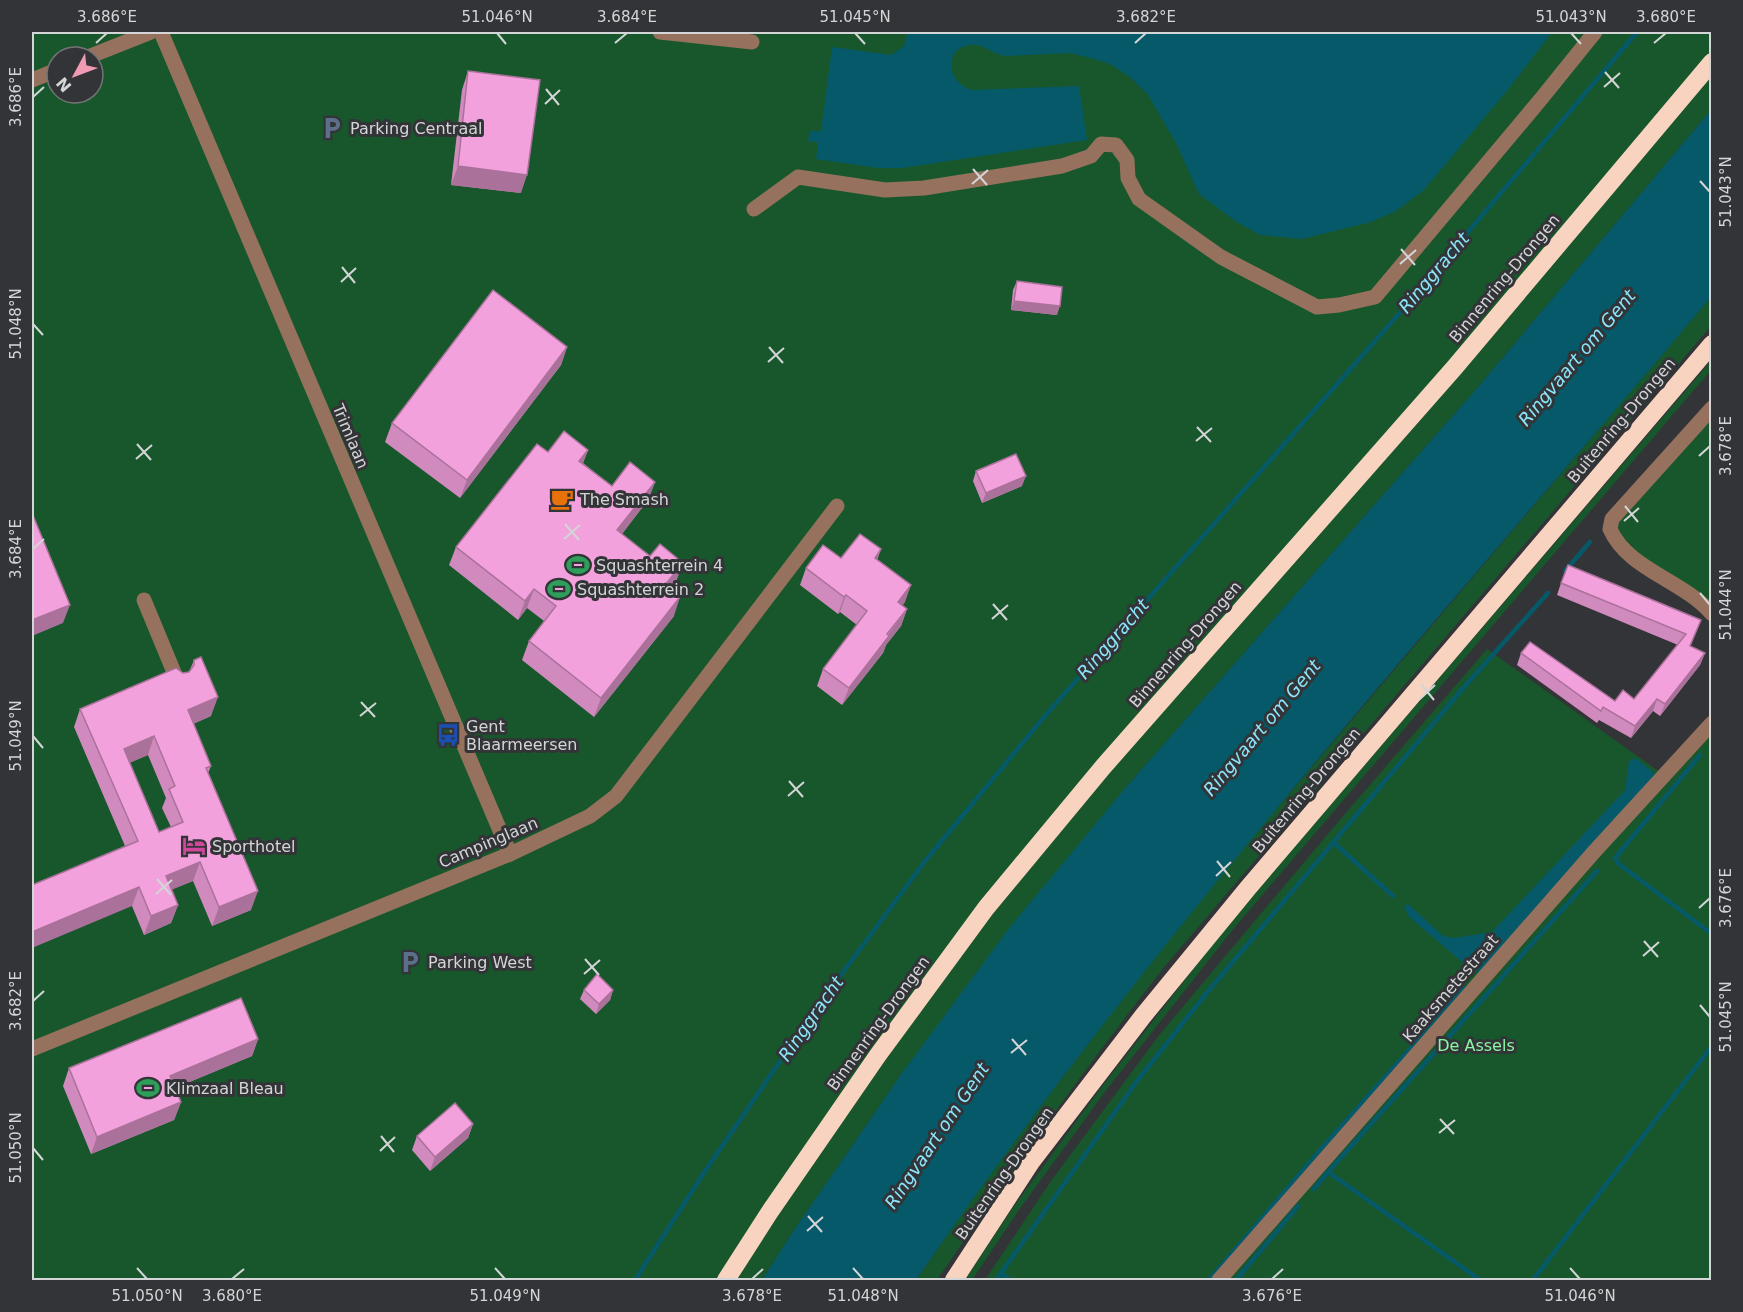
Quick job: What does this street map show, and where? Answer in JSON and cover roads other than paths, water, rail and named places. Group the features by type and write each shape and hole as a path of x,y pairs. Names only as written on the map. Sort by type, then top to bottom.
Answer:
{"highway":[{"name":"Binnenring-Drongen","path":"726,1281 769,1213 878,1055 986,908 1103,767 1455,367 1712,62"},
{"name":"Buitenring-Drongen","path":"954,1281 1031,1162 1143,1016 1256,879 1712,344"}],"street":[{"path":"105,50 152,32"},
{"name":"Trimlaan","path":"161,32 510,854"},
{"path":"660,32 752,42"},
{"path":"754,209 798,177 885,190 924,188 1062,166 1091,156 1101,144 1116,145 1127,160 1128,178 1139,199 1221,257 1317,307 1339,305 1375,297 1595,32"},
{"path":"1712,408 1612,519 1610,529 1621,548 1640,563 1681,587 1712,614"},
{"name":"Campinglaan","path":"32,1049 510,854 590,816 616,796 837,506"},
{"path":"144,600 178,682"},
{"name":"Kaaksmetestraat","path":"1219,1281 1593,853 1712,723"}],"water":[{"path":"908,32 1552,32 1510,87 1424,190 1396,211 1371,222 1302,239 1260,235 1235,221 1199,194 1176,143 1148,95 1130,77 1108,63 1071,53 1006,56 971,45 962,47 956,52 951,65 956,79 963,86 972,90 1079,86 1087,140 902,168 878,168 816,159 818,142 808,141 810,131 821,131 832,47 891,55 904,46"},
{"name":"Ringvaart om Gent","path":"1711,110 1711,297 1403,658 1201,901 1008,1151 916,1280 762,1280 902,1073 1010,927 1126,787 1478,387"},
{"path":"1636,758 1655,774 1650,784 1481,971 1474,972 1409,917 1404,907 1408,904 1443,936 1454,938 1492,932 1625,790 1629,761"}],"waterway":[{"name":"Ringgracht","path":"635,1280 705,1171 815,1010 925,861 1044,717 1397,316 1637,32"},
{"path":"1565,571 1590,542"},
{"path":"996,1280 1137,1081 1205,995 1464,687 1548,593"},
{"path":"1700,755 1615,858 1619,864 1712,934"},
{"path":"1333,842 1393,896"},
{"path":"1480,1280 1328,1172 1597,871"},
{"path":"1209,1280 1321,1149 1464,988"},
{"path":"1533,1280 1712,1046"},
{"path":"1314,1189 1328,1172"},
{"path":"1236,1280 1298,1206"},
{"path":"1001,1273 1010,1280"}],"place":[{"name":"Parking Centraal","path":"332,128"},
{"name":"The Smash","path":"562,499"},
{"name":"Squashterrein 4","path":"578,565"},
{"name":"Squashterrein 2","path":"559,589"},
{"name":"Gent Blaarmeersen","path":"448,735"},
{"name":"Sporthotel","path":"194,846"},
{"name":"Parking West","path":"410,962"},
{"name":"Klimzaal Bleau","path":"148,1088"}],"park label":[{"name":"De Assels","path":"1476,1045"}]}
